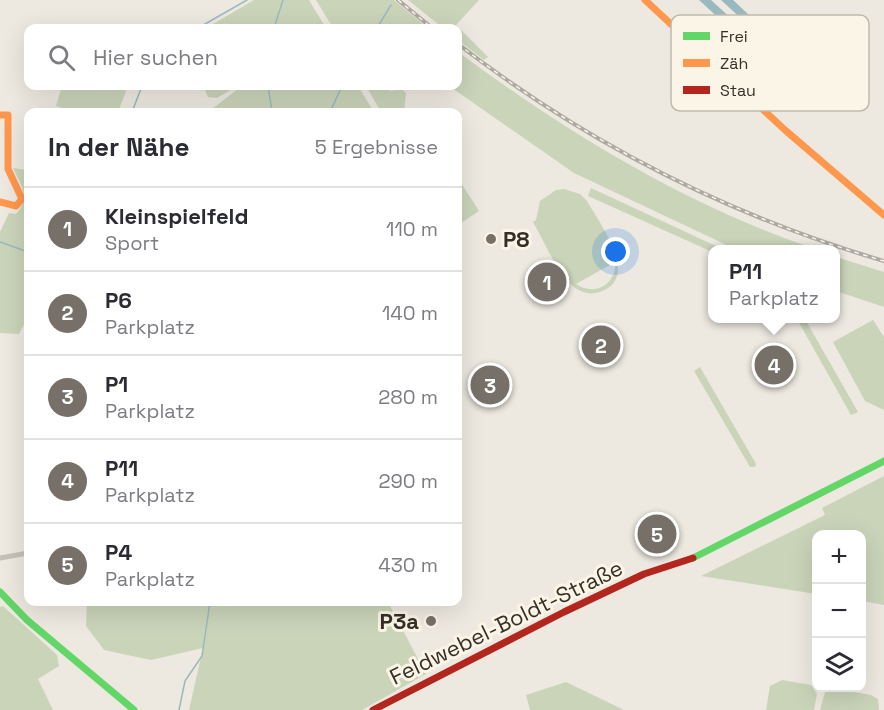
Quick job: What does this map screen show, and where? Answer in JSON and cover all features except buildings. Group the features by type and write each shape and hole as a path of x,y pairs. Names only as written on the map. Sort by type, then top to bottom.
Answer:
{"street":[{"path":"645,0 671,24"},
{"path":"765,111 884,215"},
{"path":"0,115 8,115 8,169 22,199 16,206 4,203"},
{"name":"Feldwebel-Boldt-Straße","path":"373,710 564,612 644,574 691,559 884,461"},
{"path":"0,558 24,554"},
{"path":"0,592 27,620 134,710"}],"green space":[{"path":"254,0 309,0 324,24 213,24"},
{"path":"316,0 394,0 423,24 331,24"},
{"path":"408,0 479,0 457,24 438,24"},
{"path":"462,31 488,57 484,60 462,43"},
{"path":"462,55 542,111 674,189 720,211 804,245 727,245 574,173 455,90 462,90"},
{"path":"61,90 126,90 120,108 62,108 56,106"},
{"path":"205,90 231,90 217,98 208,97"},
{"path":"237,90 360,90 372,108 213,108"},
{"path":"368,90 403,90 406,93 404,108 379,108"},
{"path":"13,168 24,169 24,197"},
{"path":"462,184 479,211 462,222"},
{"path":"591,188 714,245 708,245 708,250 588,196"},
{"path":"564,189 580,194 587,201 614,249 618,262 617,275 612,285 600,292 583,292 568,281 557,266 533,222 536,220 540,201 556,190","holes":["615,262 615,270 609,282 597,289 583,288 576,284"]},
{"path":"24,197 24,325 19,334 0,333 0,232 9,213 16,214"},
{"path":"840,258 884,272 884,307 840,292"},
{"path":"547,265 562,291 547,300 532,274"},
{"path":"873,320 884,337 884,410 865,401 833,342"},
{"path":"799,323 807,323 858,412 851,415"},
{"path":"700,367 756,464 755,467 750,467 694,371"},
{"path":"884,476 884,605 866,602 866,530 812,530 812,593 701,576 825,515 822,508"},
{"path":"3,606 57,655 59,666 38,679 53,710 0,710 0,607"},
{"path":"87,606 390,606 426,674 362,710 189,710 203,648 151,660 104,650 86,626"},
{"path":"782,680 811,685 812,692 817,694 814,710 766,710 770,686"},
{"path":"566,682 624,710 530,710 526,695"},
{"path":"825,692 855,692 871,695 878,699 879,710 820,710"}],"water":[{"path":"699,0 711,0 728,15 715,15"},
{"path":"721,0 733,0 749,15 737,15"}],"waterway":[{"path":"205,24 247,0"},
{"path":"275,24 283,0"},
{"path":"379,24 391,5"},
{"path":"134,108 140,90"},
{"path":"269,90 271,108"},
{"path":"332,108 340,90"},
{"path":"0,242 24,251"},
{"path":"179,710 185,681 202,656 209,606"}],"railway":[{"path":"398,0 427,24"},
{"path":"462,47 506,80 608,144 715,198 770,222 833,245"},
{"path":"840,247 884,261"}],"traffic: fast":[{"path":"693,558 884,461"},
{"path":"0,592 27,620 134,710"}],"traffic: slow":[{"path":"645,0 671,24"},
{"path":"765,111 884,215"},
{"path":"0,115 8,115 8,169 22,199 16,206 0,202"}],"traffic: jam":[{"path":"373,710 564,612 644,574 693,558"}],"place":[{"name":"P8","path":"491,239"},
{"name":"Kleinspielfeld","path":"547,282"},
{"name":"P6","path":"601,345"},
{"name":"P11","path":"774,365"},
{"name":"P1","path":"490,385"},
{"name":"P4","path":"657,534"},
{"name":"P3a","path":"431,621"}]}
